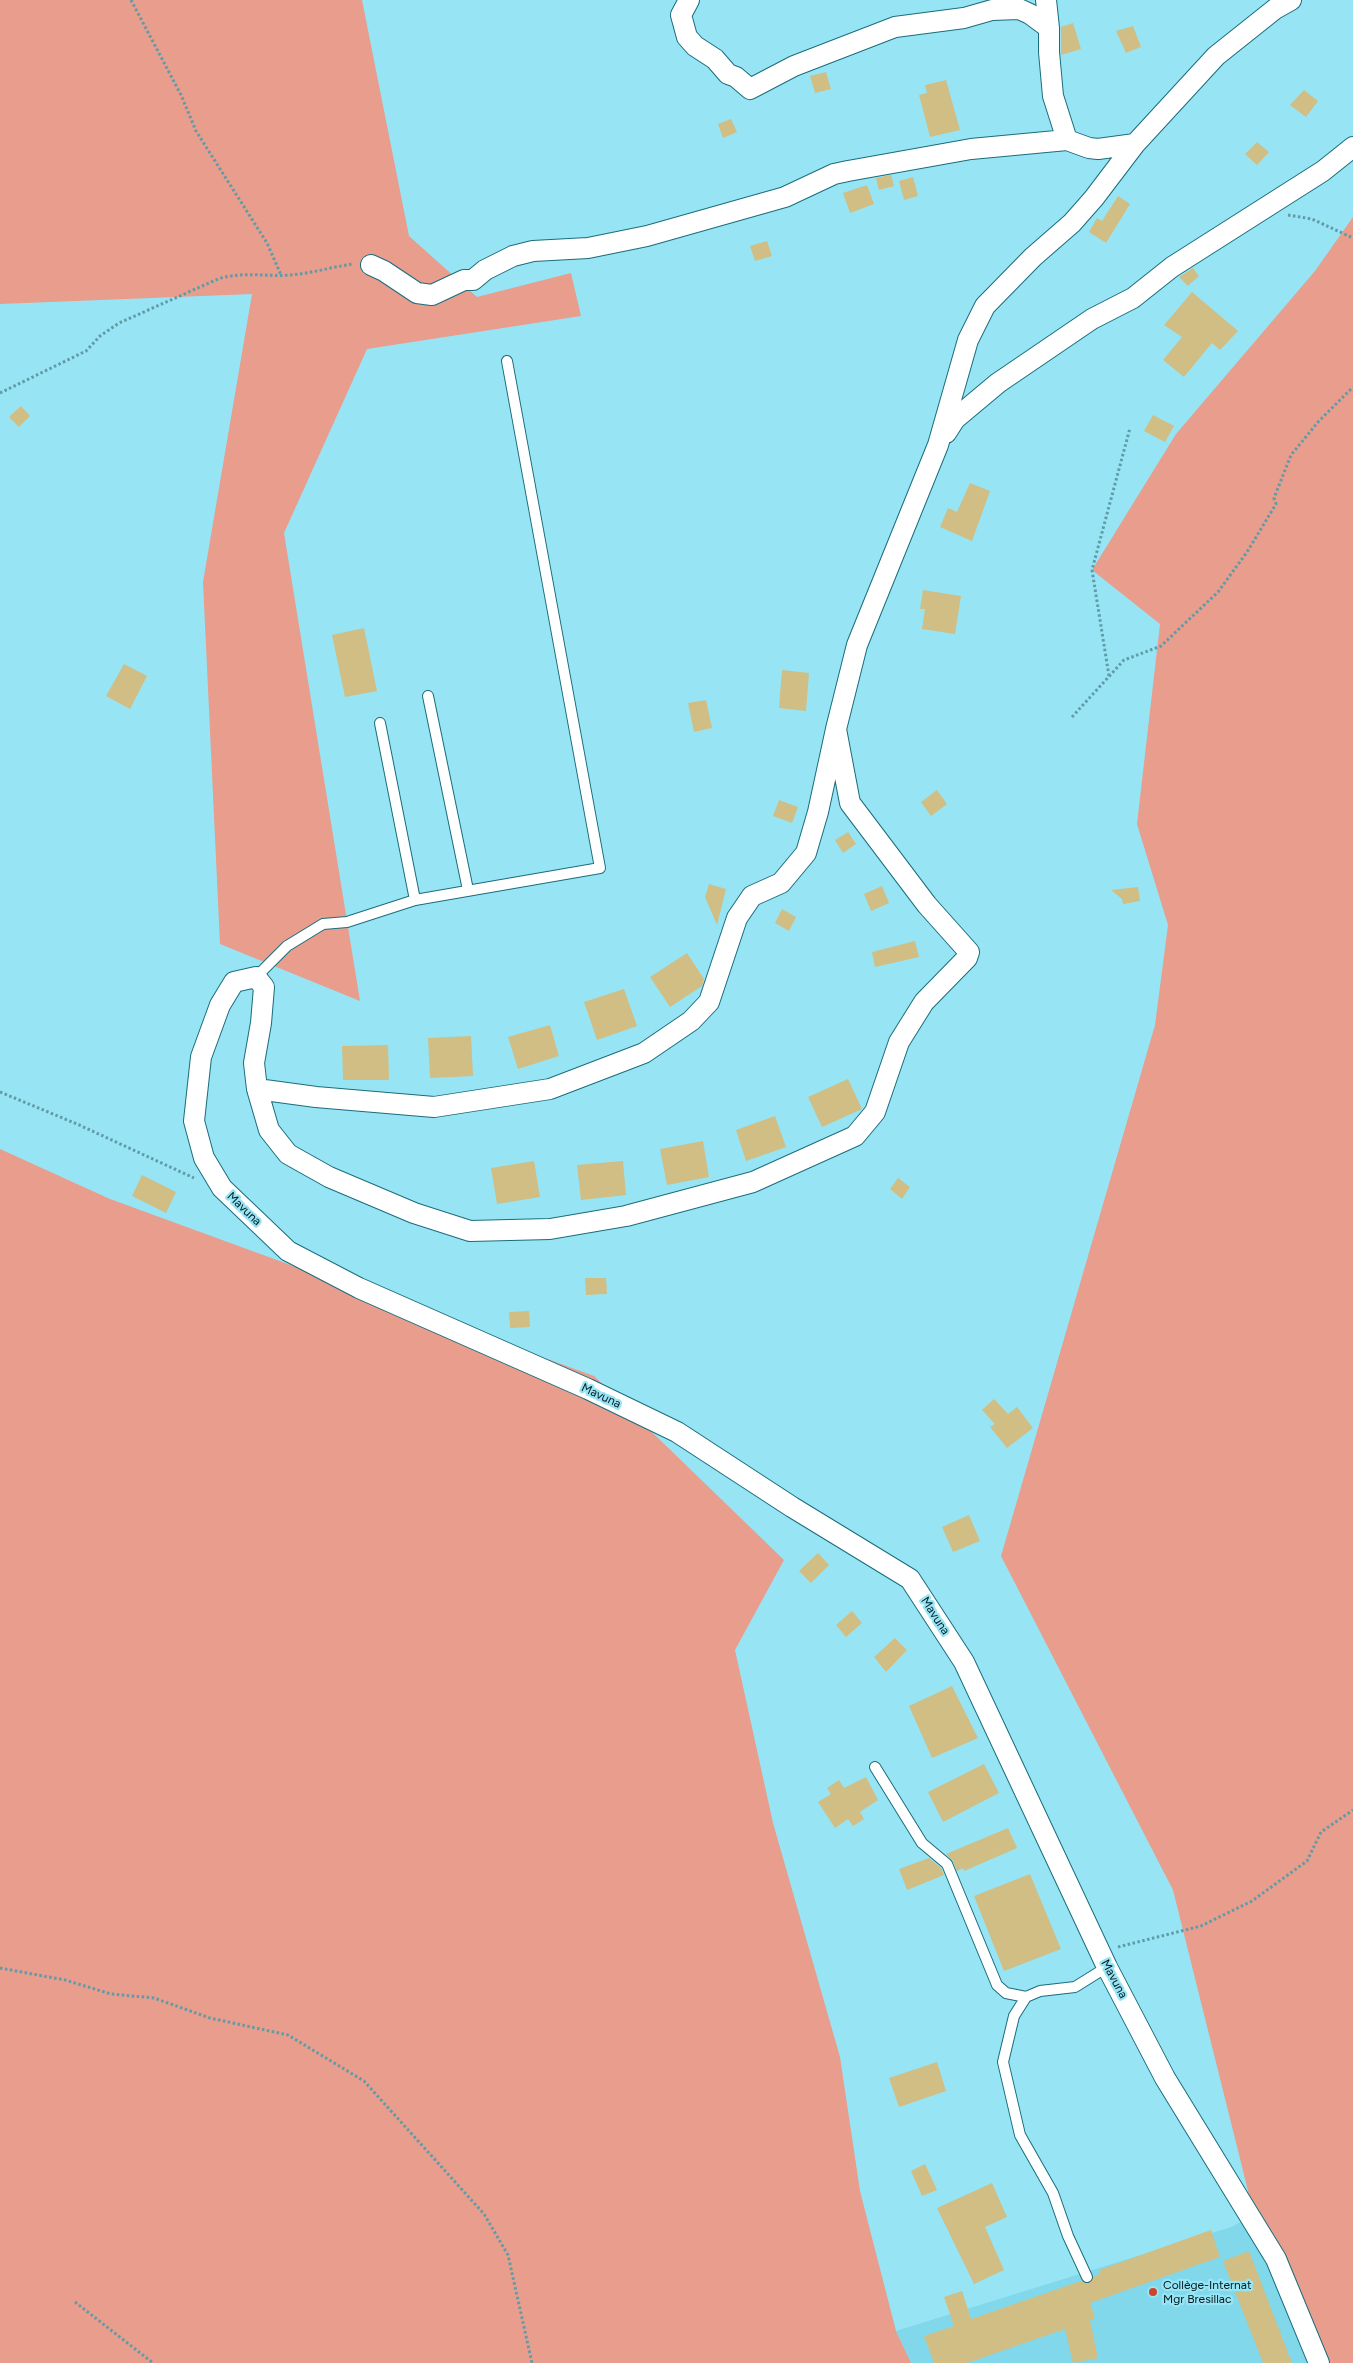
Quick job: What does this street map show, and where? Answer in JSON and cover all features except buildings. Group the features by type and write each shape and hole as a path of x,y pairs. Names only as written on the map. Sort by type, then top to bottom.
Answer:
{"street":[{"path":"688,0 681,15 687,37 695,46 715,59 728,74 736,77 750,88 789,68 895,27 964,18 992,10 1020,9 1049,28"},
{"path":"1046,0 1053,96 1067,140"},
{"path":"257,1089 316,1097 434,1107 550,1088 644,1053 692,1021 709,1002 737,918 752,896 781,883 806,853 818,812 857,644 938,445 968,340 986,306 1033,257 1072,223 1094,198 1135,144 1216,56 1275,9 1291,0"},
{"path":"371,265 417,293 432,296 464,280 473,280 485,270 513,256 533,251 580,249 648,236 785,197 834,174 971,149 1067,140 1089,148 1098,149 1135,144"},
{"path":"938,445 955,419 998,382 1092,319 1133,298 1172,267 1263,211 1323,171 1353,147"},
{"path":"256,977 264,987 261,1023 254,1063 257,1089 269,1130 288,1154 329,1177 406,1210 470,1231 550,1229 626,1216 753,1182 855,1136 876,1112 899,1042 924,1002 967,958 969,952 927,905 850,803 836,730"},
{"name":"Mavuna","path":"256,977 234,982 220,1005 201,1057 194,1121 204,1158 222,1188 288,1251 359,1288 588,1389 677,1432 792,1507 910,1579 964,1662 1103,1959 1174,2094 1276,2259 1319,2363"}],"lane":[{"path":"256,977 286,946 323,924 347,922 415,900 600,868 507,361"},
{"path":"428,696 468,890"},
{"path":"380,723 415,900"},
{"path":"876,1767 922,1843 947,1864 997,1985 1006,1993 1026,1997 1040,1991 1075,1987 1103,1959"},
{"path":"1026,1997 1014,2016 1004,2062 1020,2135 1053,2193 1068,2236 1087,2277"}],"path":[{"path":"131,0 181,95 196,131 268,243 281,275"},
{"path":"1263,211 1312,219 1353,238"},
{"path":"0,393 86,351 100,336 119,324 232,274 281,275 351,264 366,263 371,265"},
{"path":"1072,717 1124,660 1161,646 1218,592 1247,552 1276,504 1274,498 1291,455 1318,422 1353,387"},
{"path":"1109,676 1092,570 1130,428"},
{"path":"0,1092 77,1124 186,1175 222,1188"},
{"path":"1103,1959 1201,1926 1252,1901 1307,1861 1321,1832 1353,1810"},
{"path":"0,1968 65,1980 111,1994 154,1998 210,2018 288,2036 364,2081 484,2214 508,2255 532,2363"},
{"path":"75,2302 153,2363"}],"shaded area":[{"path":"0,0 362,0 409,236 477,297 571,273 581,316 367,349 284,533 360,1001 220,944 203,582 252,294 0,304"},
{"path":"1353,217 1353,2363 1309,2363 1254,2215 1173,1890 1001,1556 1155,1025 1168,925 1137,824 1160,624 1092,570 1176,434 1315,271"},
{"path":"0,1149 110,1199 594,1376 784,1560 735,1650 773,1823 840,2057 860,2191 896,2331 911,2363 0,2363"},
{"name":"Collège-Internat Mgr Bresillac","path":"1254,2215 1309,2363 911,2363 896,2331 1231,2227"}],"place":[{"name":"Collège-Internat Mgr Bresillac","path":"1153,2292"}]}
